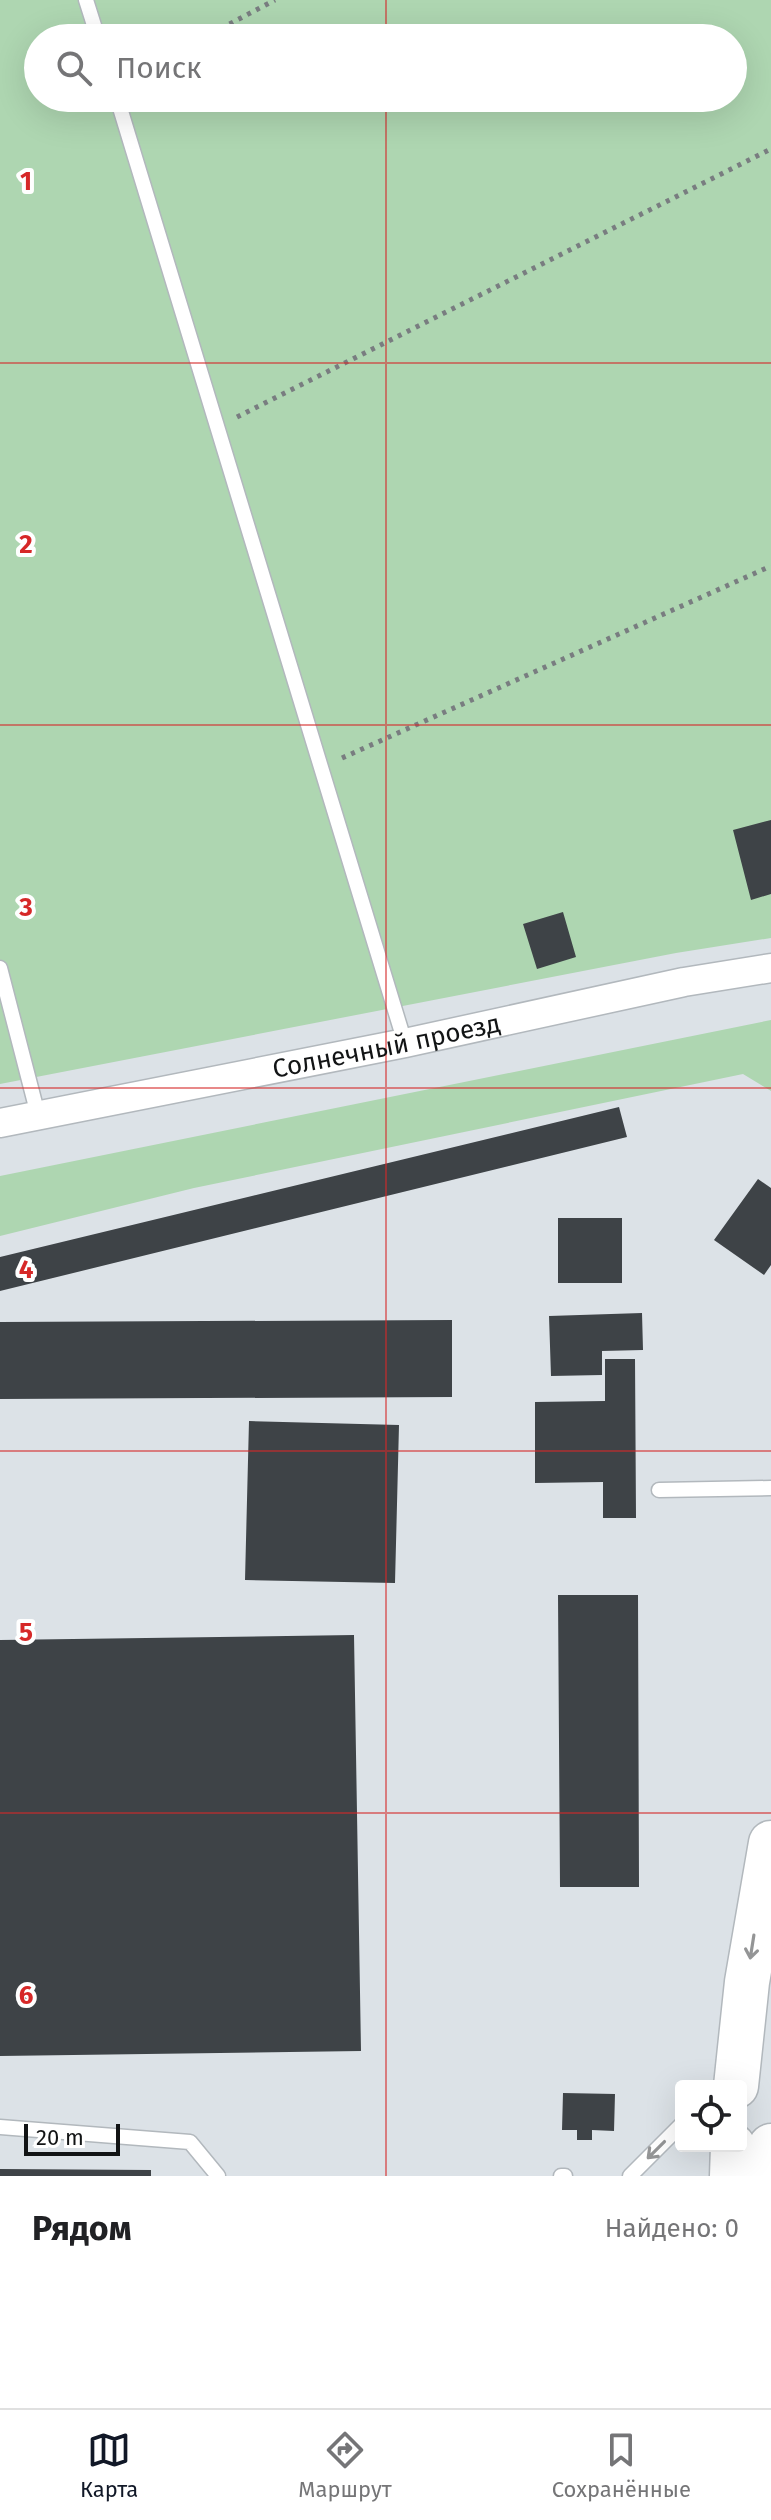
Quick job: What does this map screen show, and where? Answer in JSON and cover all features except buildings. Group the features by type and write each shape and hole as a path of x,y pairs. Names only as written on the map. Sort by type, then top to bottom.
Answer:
{"highway":[{"path":"731,2080 771,1843"},
{"path":"769,2176 771,2146"},
{"path":"732,2176 733,2152"}],"street":[{"name":"Солнечный проезд","path":"0,1123 405,1043 684,982 771,968"}],"lane":[{"path":"86,0 94,24"},
{"path":"121,112 405,1043"},
{"path":"0,968 38,1115"},
{"path":"659,1490 771,1488"},
{"path":"0,2127 190,2142 218,2176"},
{"path":"630,2176 675,2131"}],"path":[{"path":"230,24 275,0"},
{"path":"218,426 771,149"},
{"path":"323,766 771,566"}],"green space":[{"path":"0,0 771,0 771,938 676,953 0,1084"},
{"path":"771,1020 771,1091 743,1074 194,1188 0,1236 0,1176"}]}
